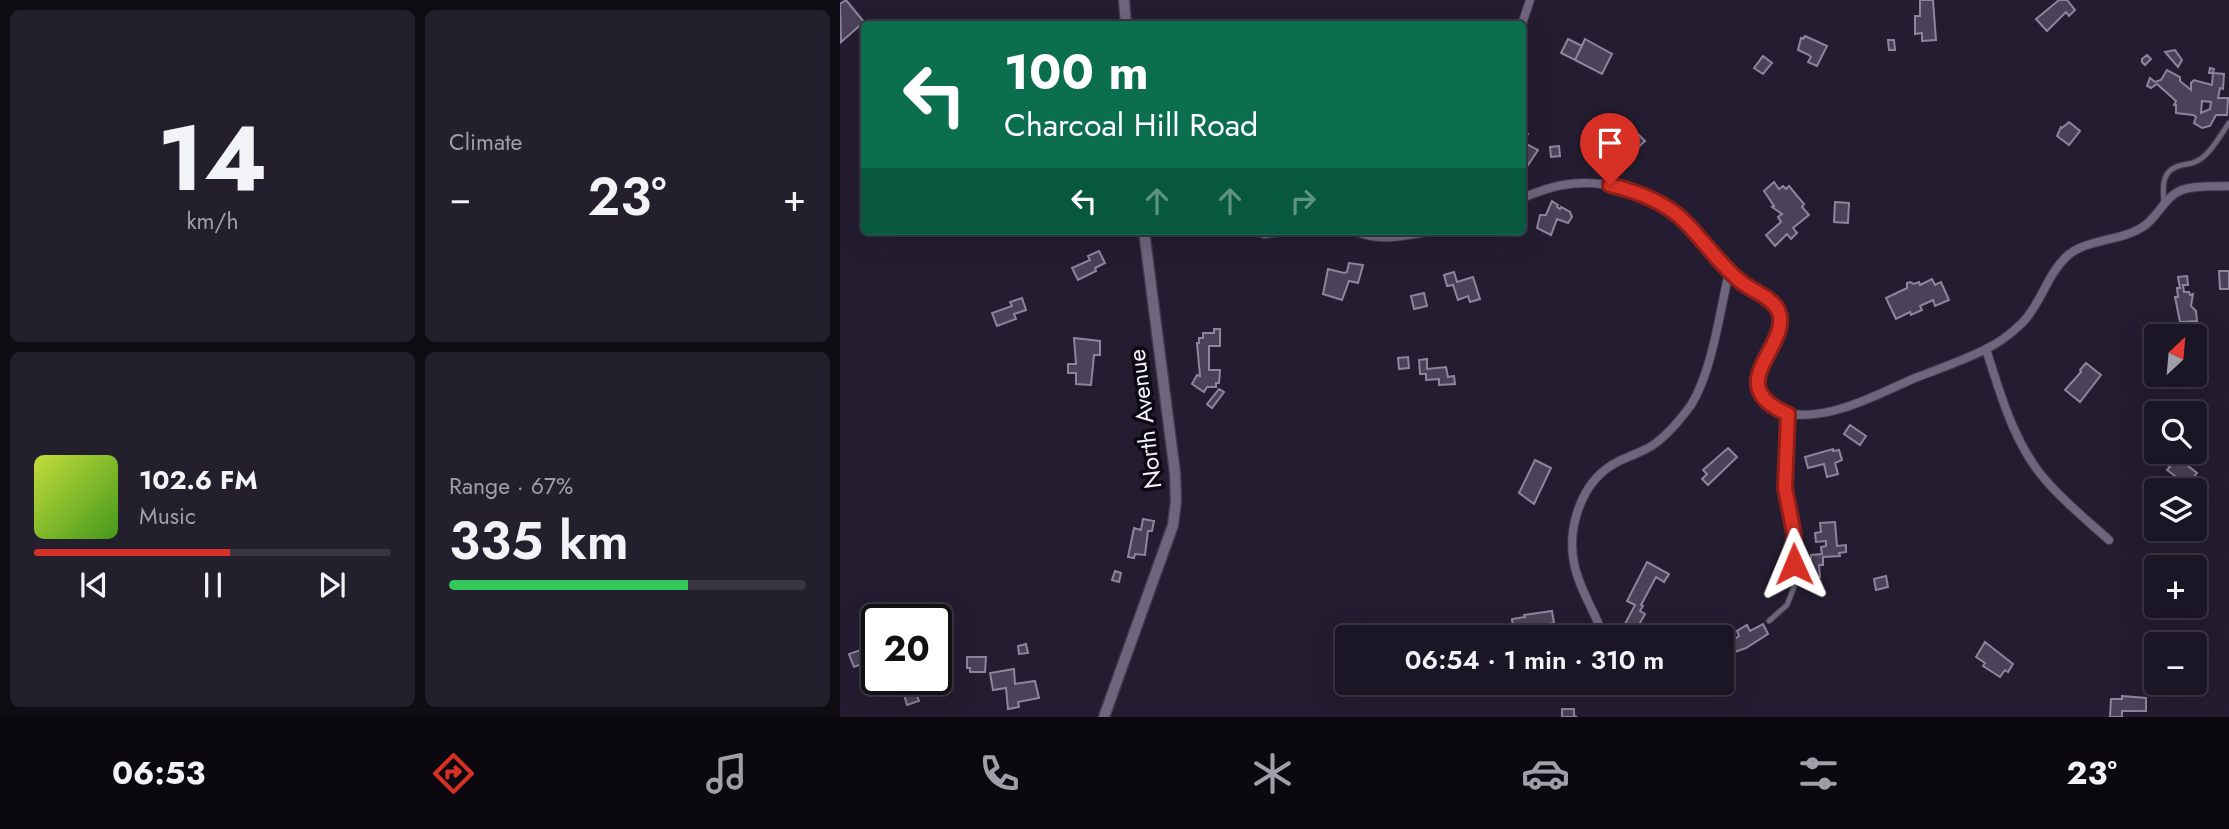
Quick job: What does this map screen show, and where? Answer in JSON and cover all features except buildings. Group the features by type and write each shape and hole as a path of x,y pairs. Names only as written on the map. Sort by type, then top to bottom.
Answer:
{"street":[{"path":"1124,0 1126,21"},
{"path":"1523,21 1530,0"},
{"path":"1526,197 1564,184 1610,185 1644,196 1680,217 1729,272 1778,310 1780,329 1761,367 1758,383 1765,399 1788,414 1815,414 1833,410 1986,349 2031,314 2065,258 2084,247 2128,235 2147,225 2181,190 2229,186"},
{"name":"North Avenue","path":"1104,717 1165,549 1175,509 1175,472 1145,235"},
{"path":"1363,235 1379,238 1402,235"},
{"path":"1599,625 1574,564 1572,545 1580,505 1595,479 1609,466 1649,448 1672,428 1691,404 1703,379 1729,272"},
{"path":"1986,349 2012,425 2028,457 2048,484 2109,540"}],"lane":[{"path":"2164,205 2163,179 2168,172 2204,157 2229,123"},
{"path":"1769,621 1787,605 1794,587 1794,534 1785,488 1788,414"}],"route":[{"path":"1610,185 1644,196 1680,217 1729,272 1778,310 1780,329 1765,357 1758,383 1765,399 1788,414 1785,488 1794,534 1794,564"}]}
